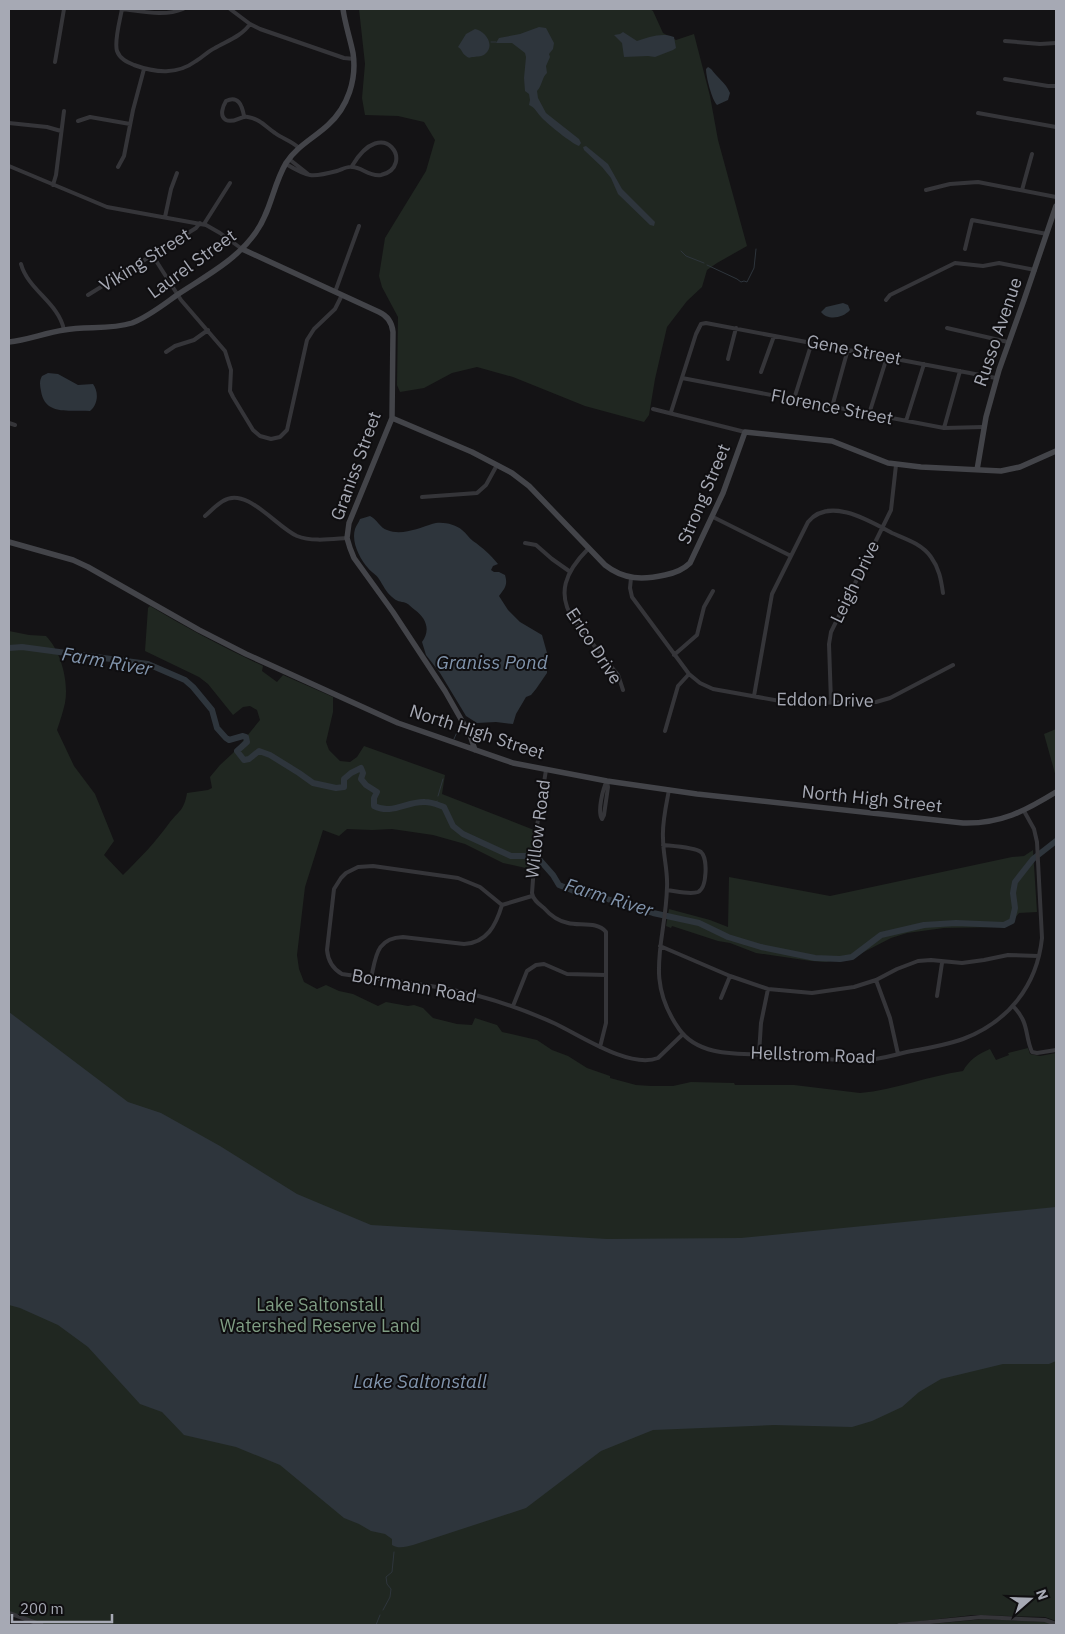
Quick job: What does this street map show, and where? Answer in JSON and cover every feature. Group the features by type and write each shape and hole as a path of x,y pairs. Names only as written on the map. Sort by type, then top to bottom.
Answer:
{"street":[{"path":"55,62 64,9"},
{"path":"183,9 172,13 121,9 117,49 122,59 144,69 161,72 172,71 189,66 210,50 243,31 250,24"},
{"path":"230,9 250,24 344,58 354,59"},
{"name":"Laurel Street","path":"9,342 64,330 113,327 143,318 242,249 254,236 266,215 288,161 299,148 328,125 343,107 352,84 354,59 344,9"},
{"path":"1005,41 1040,44 1056,43"},
{"path":"118,167 124,156 144,69"},
{"path":"1005,79 1056,86"},
{"path":"244,116 238,100 226,101 222,114 224,118 233,121 244,116 259,120 299,148"},
{"path":"53,185 64,111"},
{"path":"978,113 1056,127"},
{"path":"78,121 90,118 130,124"},
{"path":"9,123 47,127 61,131"},
{"path":"288,161 304,174 321,175 352,166 364,150 375,144 386,142 390,144 397,157 392,169 382,174 371,174 352,166"},
{"path":"1022,190 1032,154"},
{"path":"9,166 112,208 202,223 220,232 242,249"},
{"path":"165,217 171,189 177,173"},
{"path":"926,190 950,184 978,182 1056,197"},
{"name":"Viking Street","path":"88,294 196,228 202,223 230,183"},
{"name":"Russo Avenue","path":"977,470 984,427 996,378 1056,206"},
{"path":"965,249 972,220 1047,234"},
{"path":"335,292 359,226"},
{"name":"Graniss Street","path":"242,249 384,314 391,321 393,332 392,418 349,523 347,538 357,562 445,690 473,741 475,750"},
{"path":"153,256 178,295 222,346 228,357 231,370 230,391 257,434 268,439 282,435 288,427 307,340 314,329 335,309 342,295"},
{"path":"886,300 890,295 955,263 983,266 999,263 1035,270"},
{"path":"22,264 24,273 60,316 64,330"},
{"name":"Gene Street","path":"682,378 699,327 704,323 996,378"},
{"path":"728,359 736,328"},
{"path":"947,328 1008,342"},
{"path":"166,352 175,346 194,340 208,330"},
{"path":"761,372 774,336"},
{"path":"794,399 812,342"},
{"path":"832,407 848,349"},
{"path":"869,414 887,357"},
{"path":"906,421 924,364"},
{"path":"944,428 960,371"},
{"path":"671,412 682,378"},
{"name":"Florence Street","path":"682,378 944,428 984,427"},
{"path":"653,409 745,432"},
{"name":"Strong Street","path":"392,418 466,449 525,482 588,549 609,568 631,578 653,577 674,573 684,569 693,558 723,493 745,432 832,441 883,462 896,465 977,470 1007,470 1027,464 1056,451"},
{"path":"9,424 15,425"},
{"path":"422,497 477,493 486,485 497,465"},
{"name":"Leigh Drive","path":"831,702 829,644 831,632 892,505 896,465"},
{"path":"205,516 223,501 229,498 240,498 299,537 313,539 347,538"},
{"path":"754,696 772,594 808,522 814,516 822,512 854,514 918,545 927,552 939,571 943,593"},
{"path":"713,517 791,556"},
{"name":"North High Street","path":"9,542 73,560 246,654 398,723 513,763 607,781 668,790 963,824 1001,820 1024,811 1056,792"},
{"path":"525,543 536,545 569,571 588,549"},
{"name":"Erico Drive","path":"569,571 565,591 566,604 570,614 618,675 623,690"},
{"name":"Eddon Drive","path":"631,578 630,588 632,597 674,655 689,674 700,683 713,688 791,703 876,702 885,700 954,665"},
{"path":"674,655 697,635 704,606 713,591"},
{"path":"665,731 678,686 689,674"},
{"name":"Willow Road","path":"546,770 535,850 532,896 549,913 561,921 599,926 604,929 606,935 606,1023 600,1046"},
{"path":"607,781 602,819 600,814 604,787 607,781"},
{"name":"Hellstrom Road","path":"668,790 663,831 667,890 658,974 663,999 672,1019 683,1034 707,1050 858,1060 877,1059 943,1045 964,1038 987,1026 1013,1006 1028,982 1038,956 1042,938 1038,847 1034,830 1024,811"},
{"path":"663,845 698,851 704,856 705,862 704,886 700,891 692,893 667,890"},
{"name":"Borrmann Road","path":"502,905 480,887 458,878 362,866 341,878 334,889 327,954 333,968 339,972 448,989 513,1006 623,1057 654,1060 683,1034"},
{"path":"372,978 377,952 387,940 402,937 473,944 486,936 491,930 502,905 532,896"},
{"path":"660,946 730,976 768,989 812,993 854,987 876,980 918,961 973,963 1008,955 1038,956"},
{"path":"937,996 942,962"},
{"path":"513,1006 528,971 536,965 544,964 567,974 606,975"},
{"path":"721,998 730,976"},
{"path":"876,980 890,1018 898,1054"},
{"path":"759,1054 761,1023 768,989"},
{"path":"1013,1006 1021,1014 1025,1023 1032,1052 1040,1053 1056,1050"},
{"path":"9,1613 42,1625"},
{"path":"899,1625 981,1617 1045,1620 1056,1624"}],"green space":[{"path":"359,9 650,9 653,11 663,33 676,40 694,34 710,96 718,140 747,246 707,270 702,287 687,301 667,327 649,415 644,422 585,406 513,377 477,367 452,373 424,388 400,392 397,385 398,317 382,287 379,276 385,238 426,171 435,140 424,122 398,116 365,115 362,98 365,64"},
{"name":"Lake Saltonstall Watershed Reserve Land","path":"150,606 206,638 263,666 262,671 277,682 283,675 333,697 333,712 326,742 329,750 340,761 350,762 357,757 364,746 445,775 442,794 534,830 530,869 503,863 465,844 433,835 392,829 347,829 339,836 323,830 305,887 297,955 299,969 304,982 317,989 326,985 339,991 353,994 378,1006 386,1002 408,1006 414,1005 423,1008 433,1018 457,1024 472,1025 475,1018 497,1025 502,1032 537,1040 552,1050 568,1056 587,1068 610,1076 610,1078 636,1085 673,1086 691,1082 734,1083 735,1085 794,1085 860,1093 886,1089 963,1071 974,1058 990,1049 996,1060 1009,1055 1008,1053 1028,1048 1030,1054 1040,1056 1056,1053 1056,1621 1045,1617 973,1615 887,1625 47,1625 9,1612 9,631 46,636 60,658 65,677 66,695 57,730 74,766 95,794 114,841 104,855 123,875 142,856 181,809 187,793 212,788 210,777 260,720 257,710 250,706 243,707 233,715 208,684 199,677 145,651 148,608"},
{"path":"1056,729 1056,777 1044,734"},
{"path":"1033,850 1037,912 1019,913 1011,923 1001,927 944,928 907,933 891,938 856,956 826,962 756,953 730,943 672,926 671,928 666,926 669,909 728,927 729,877 830,896 1024,856"},
{"path":"984,1619 1047,1622 1055,1625 920,1625"}],"water":[{"path":"539,27 546,28 554,43 546,66 547,73 537,91 538,98 546,113 579,139 581,143 579,146 555,129 529,105 529,94 525,91 524,78 525,53 512,43 496,43 499,38 520,34"},
{"path":"475,29 485,35 488,39 489,47 484,55 469,58 458,47 466,34"},
{"path":"623,32 637,41 665,35 674,37 676,48 655,57 624,57 622,43 614,35"},
{"path":"708,67 730,93 728,100 717,105 708,83 706,69"},
{"path":"586,146 608,164 622,189 655,222 654,226 650,225 618,194 611,178 584,150 583,147"},
{"path":"843,303 848,305 850,310 844,315 828,317 821,312 826,307"},
{"path":"48,373 58,374 78,385 93,384 97,398 93,408 90,411 67,411 48,405 43,399 40,380 42,376"},
{"name":"Graniss Pond","path":"370,516 385,529 393,532 410,531 436,523 452,525 463,531 498,564 493,566 491,570 505,575 506,581 499,596 508,610 520,622 542,635 547,653 547,673 531,695 526,697 516,714 513,724 496,722 477,723 466,716 440,673 426,655 422,642 427,629 424,620 408,604 397,601 386,591 378,577 368,568 359,555 354,539 355,529 360,519"},
{"name":"Lake Saltonstall","path":"9,1012 128,1102 161,1113 220,1146 297,1194 371,1225 607,1239 741,1238 1056,1207 1056,1361 1049,1364 1003,1364 941,1379 919,1392 902,1407 872,1421 852,1427 774,1425 653,1430 601,1451 526,1508 413,1545 394,1546 392,1545 392,1539 385,1534 371,1531 344,1518 280,1465 236,1447 184,1435 162,1412 140,1404 88,1347 58,1325 9,1305"}],"waterway":[{"path":"491,42 496,42"},
{"path":"707,265 741,282 747,282 754,268 756,249"},
{"path":"681,251 686,256 704,263"},
{"name":"Farm River","path":"9,648 22,647 148,664 185,680 193,687 212,710 217,728 226,738 229,740 243,736 246,737 247,742 237,751 244,760 249,759 259,751 270,755 313,783 336,788 344,787 344,779 361,768 363,773 361,779 366,785 377,792 374,798 374,806 387,809 425,802 444,807 453,826 463,834 511,856 538,858 559,885 653,913 699,923 728,937 761,947 815,958 840,959 852,957 881,935 924,925 956,923 1004,925 1012,921 1015,908 1013,893 1015,882 1033,859 1056,841"},
{"path":"470,728 476,723"},
{"path":"454,739 457,732 462,729"},
{"path":"438,796 443,779"},
{"path":"383,1610 390,1597 391,1589 387,1584 386,1577 392,1572 394,1552"},
{"path":"376,1625 380,1615"}]}
